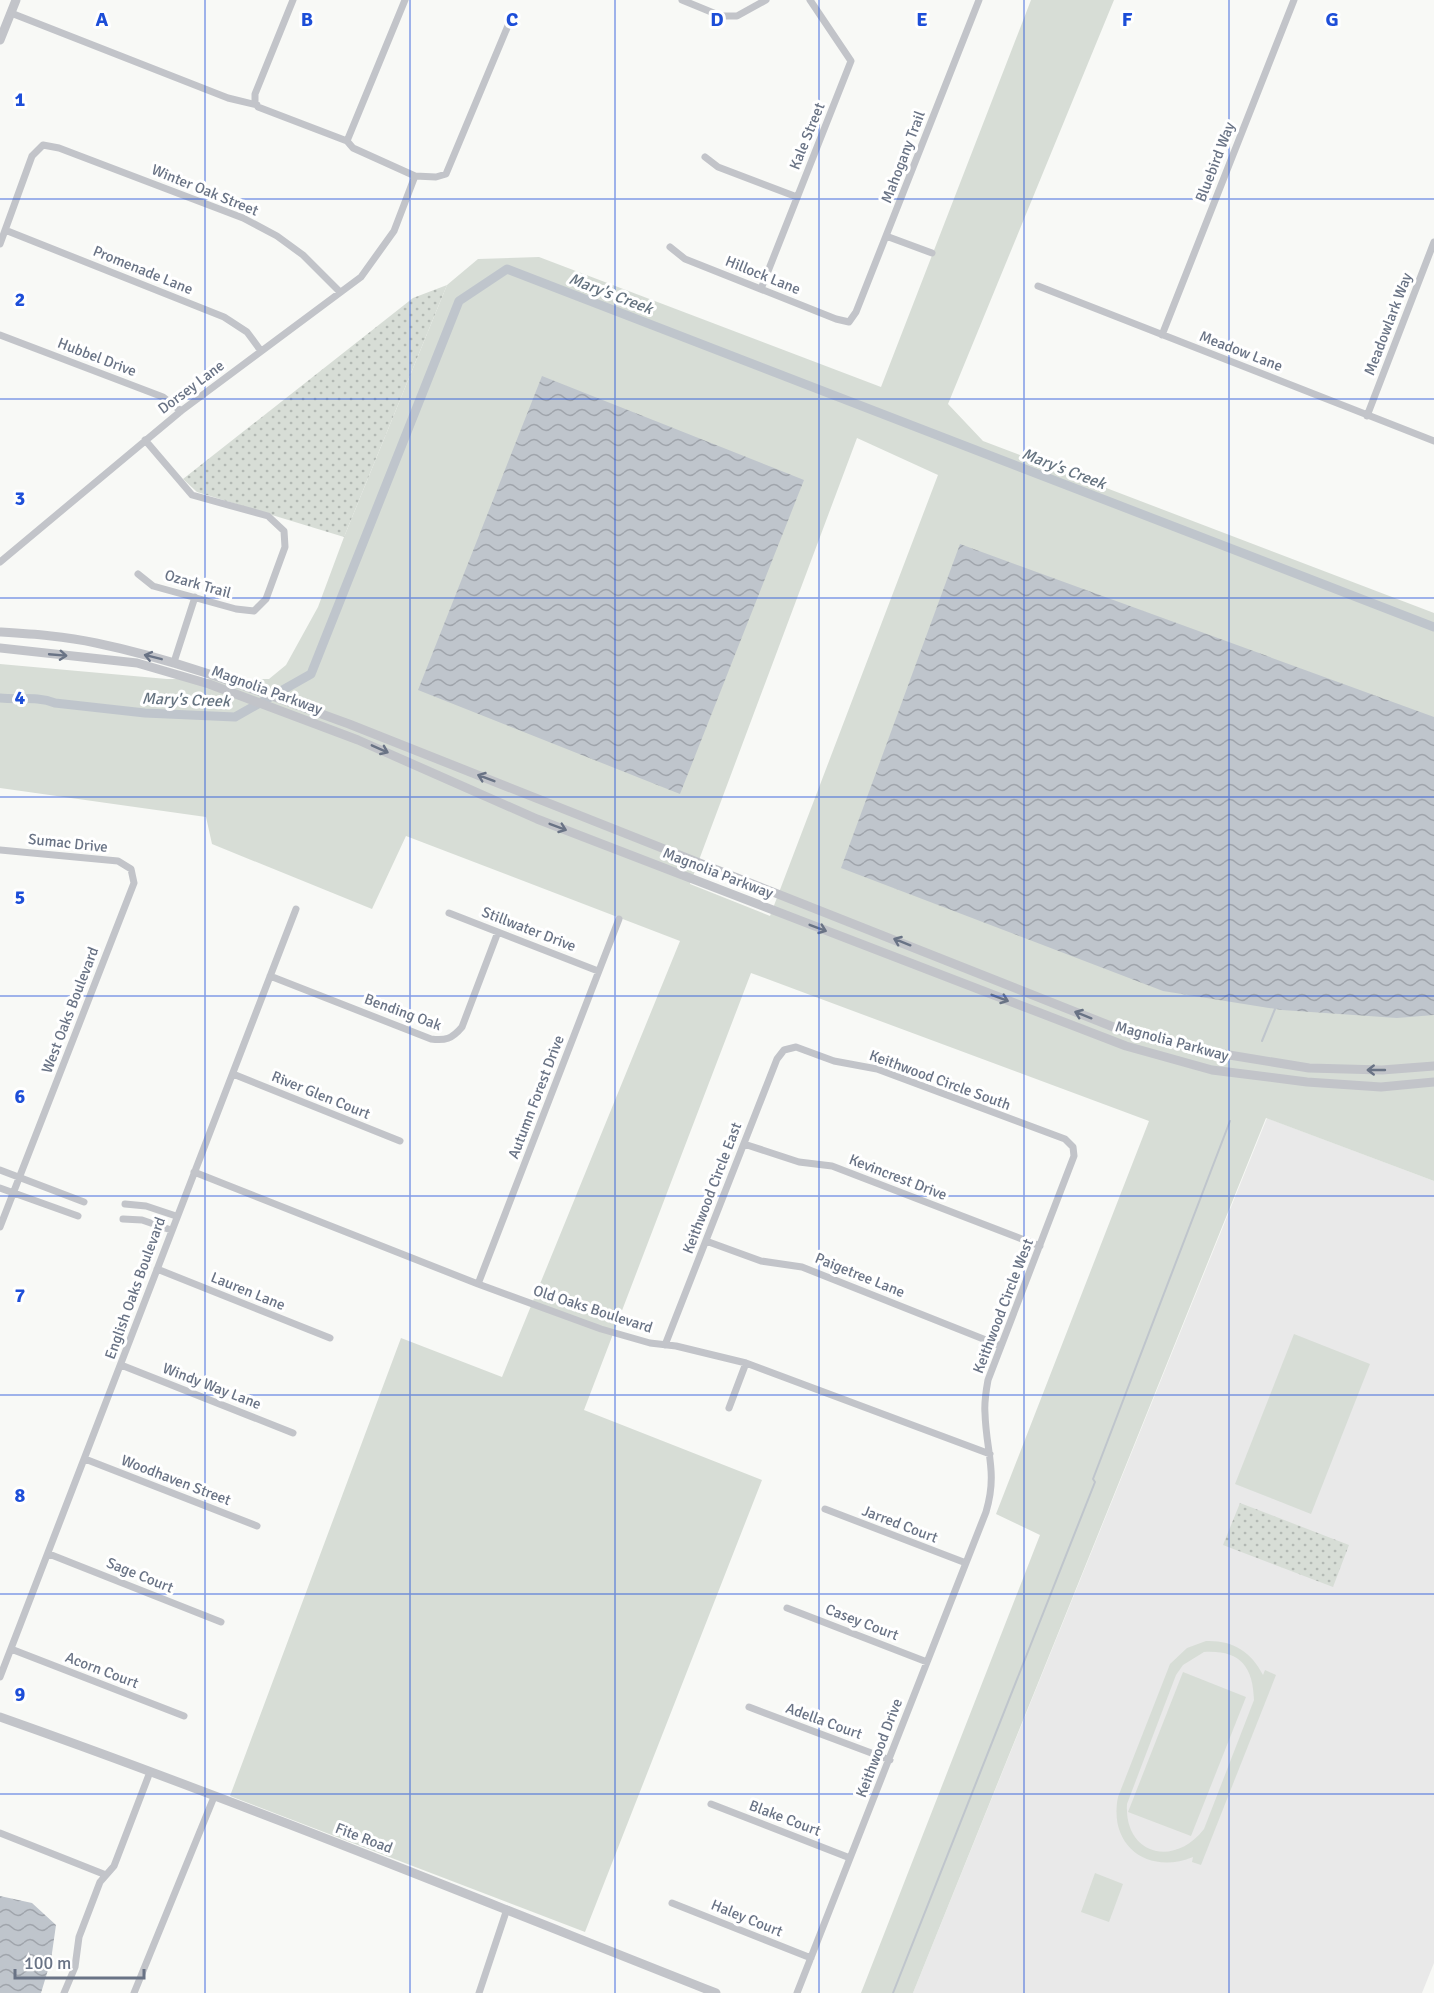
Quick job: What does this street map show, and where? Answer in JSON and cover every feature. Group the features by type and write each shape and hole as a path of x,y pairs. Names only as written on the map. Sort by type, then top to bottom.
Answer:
{"street":[{"path":"0,40 16,0"},
{"path":"257,105 255,94 293,0"},
{"path":"347,141 405,0"},
{"path":"682,0 721,16 737,16 766,0"},
{"name":"Kale Street","path":"761,289 850,61 810,0"},
{"name":"Mahogany Trail","path":"849,322 856,312 979,0"},
{"name":"Bluebird Way","path":"1162,335 1294,0"},
{"path":"11,13 228,98 257,105 347,141 353,148 415,176 436,177 446,174 512,16"},
{"name":"Winter Oak Street","path":"5,230 32,156 43,146 59,148 243,218 277,236 303,255 340,292"},
{"path":"705,157 718,167 797,197"},
{"name":"Dorsey Lane","path":"0,562 181,411 361,277 394,231 415,176"},
{"path":"0,244 5,230"},
{"name":"Promenade Lane","path":"5,230 224,317 247,332 261,351"},
{"path":"886,236 932,253"},
{"name":"Meadowlark Way","path":"1367,416 1434,242"},
{"name":"Hillock Lane","path":"670,248 685,259 836,319 849,322"},
{"name":"Meadow Lane","path":"1038,286 1434,441"},
{"name":"Hubbel Drive","path":"0,335 163,397 181,411"},
{"name":"Ozark Trail","path":"138,574 153,586 236,609 254,611 266,599 285,547 284,531 268,516 192,495 145,440"},
{"path":"174,662 195,597"},
{"name":"Magnolia Parkway","path":"0,632 95,642 174,662 229,680 649,842 1131,1034 1216,1053 1309,1068 1382,1070 1434,1066"},
{"name":"Magnolia Parkway","path":"0,648 137,663 227,691 358,740 537,819 1126,1046 1212,1070 1331,1084 1381,1087 1434,1082"},
{"path":"641,860 649,842"},
{"name":"Sumac Drive","path":"0,850 118,861 130,869"},
{"name":"West Oaks Boulevard","path":"0,1227 134,884 130,869"},
{"path":"791,917 798,901"},
{"name":"English Oaks Boulevard","path":"0,1677 296,909"},
{"name":"Stillwater Drive","path":"449,913 598,971"},
{"name":"Autumn Forest Drive","path":"478,1284 619,919"},
{"name":"Bending Oak","path":"270,976 431,1039 444,1040 454,1036 462,1027 498,932"},
{"path":"1143,1051 1147,1037"},
{"name":"Keithwood Circle East","path":"665,1345 777,1059 784,1050 792,1047"},
{"name":"Keithwood Circle South","path":"792,1047 834,1061 877,1069 1065,1139 1070,1142 1074,1150"},
{"path":"1331,1084 1332,1069"},
{"name":"River Glen Court","path":"233,1074 400,1141"},
{"name":"Kevincrest Drive","path":"744,1144 799,1162 832,1166 1040,1246"},
{"name":"Keithwood Circle West","path":"986,1512 992,1484 984,1414 988,1380 1074,1156 1074,1150"},
{"path":"0,1170 84,1202"},
{"name":"Old Oaks Boulevard","path":"194,1172 478,1284 623,1337 676,1346 747,1363 990,1454"},
{"path":"0,1188 78,1216"},
{"path":"125,1204 146,1206 176,1216"},
{"path":"123,1219 142,1220 171,1230"},
{"name":"Paigetree Lane","path":"706,1241 761,1261 802,1267 1001,1346"},
{"name":"Lauren Lane","path":"157,1269 330,1338"},
{"path":"729,1408 747,1363"},
{"name":"Windy Way Lane","path":"121,1365 293,1433"},
{"name":"Woodhaven Street","path":"85,1459 257,1526"},
{"name":"Jarred Court","path":"825,1509 966,1563"},
{"name":"Keithwood Drive","path":"797,1993 986,1512"},
{"name":"Sage Court","path":"49,1554 221,1622"},
{"name":"Casey Court","path":"787,1608 927,1662"},
{"name":"Acorn Court","path":"11,1649 184,1716"},
{"name":"Adella Court","path":"749,1707 890,1760"},
{"name":"Fite Road","path":"1,1719 150,1772 507,1909 716,1993"},
{"path":"64,1993 75,1966 79,1936 100,1882 114,1866 150,1772"},
{"path":"134,1993 214,1797"},
{"name":"Blake Court","path":"711,1804 850,1858"},
{"path":"0,1833 106,1875"},
{"name":"Haley Court","path":"672,1903 811,1958"},
{"path":"479,1993 507,1909"}],"shaded area":[{"path":"1031,0 1114,0 948,404 983,441 1434,613 1434,1181 1266,1118 913,1993 861,1993 1040,1535 996,1514 1149,1121 751,973 584,1410 762,1480 585,1932 230,1796 401,1338 502,1377 680,941 406,836 372,909 212,844 206,817 0,788 0,664 167,679 269,679 286,665 318,607 344,537 447,285 478,259 539,257 881,387","holes":["857,438 938,475 770,916 690,884"]},
{"path":"447,285 344,537 197,492 183,479 413,298"},
{"path":"1267,1118 1434,1181 1434,1963 1422,1993 913,1993"},
{"path":"1294,1334 1370,1364 1311,1514 1235,1484"},
{"path":"1240,1503 1349,1545 1333,1587 1223,1545"},
{"path":"1206,1641 1232,1645 1247,1653 1263,1675 1265,1670 1276,1675 1201,1865 1192,1862 1193,1857 1177,1862 1161,1862 1147,1859 1135,1852 1126,1843 1119,1830 1117,1815 1118,1797 1170,1664 1187,1648","holes":["1204,1652 1216,1652 1235,1657 1242,1662 1251,1677 1254,1700 1204,1829 1192,1841 1179,1849 1166,1852 1153,1850 1142,1845 1134,1835 1128,1821 1127,1804 1176,1675 1183,1665"]},
{"path":"1183,1672 1246,1697 1191,1836 1128,1812"},
{"path":"1095,1873 1123,1884 1109,1922 1081,1912"}],"water":[{"path":"542,376 804,480 680,794 418,690"},
{"path":"960,544 1434,717 1434,1015 1397,1018 1282,1010 1163,991 841,868"},
{"path":"0,1896 32,1903 56,1925 51,1960 41,1993 0,1993"}],"waterway":[{"name":"Mary's Creek","path":"0,698 41,700 145,713 235,717 311,674 459,301 507,269 1434,627"},
{"path":"1262,1041 1275,1009"},
{"path":"893,1993 1095,1482 1093,1479 1230,1121"}]}
